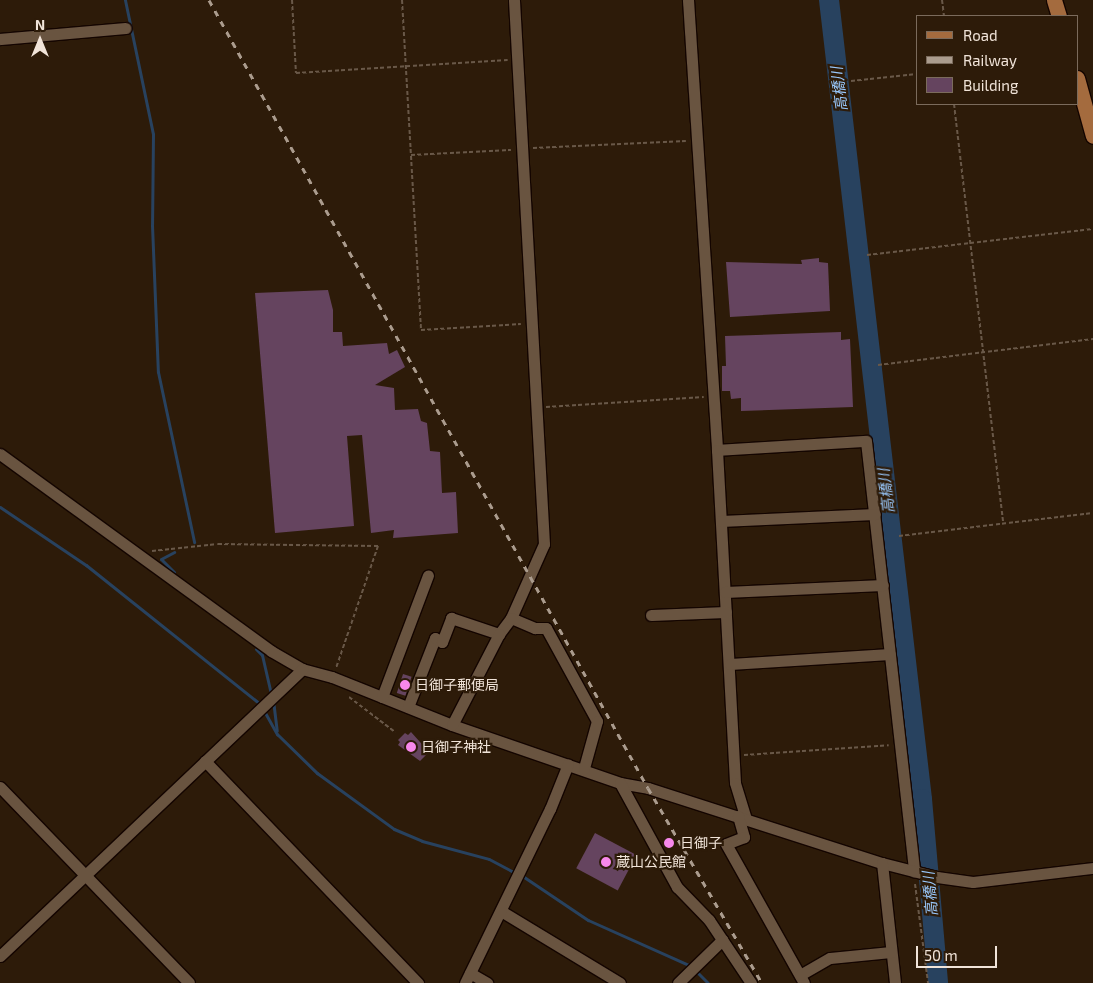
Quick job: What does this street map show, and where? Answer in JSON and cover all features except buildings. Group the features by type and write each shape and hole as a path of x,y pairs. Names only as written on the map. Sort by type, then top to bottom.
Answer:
{"main road":[{"path":"1054,0 1059,15"},
{"path":"1078,82 1093,136"}],"street":[{"path":"452,725 499,634 511,618 544,544 539,407 514,0"},
{"path":"688,0 717,450 734,755 744,837 726,844 802,979 830,958 891,952"},
{"path":"0,38 126,28"},
{"path":"717,450 866,441 900,744 917,871"},
{"path":"0,451 271,651 302,669 332,677 452,725 584,768 620,783 648,788 882,863 937,877 973,882 1093,868"},
{"path":"721,521 875,514"},
{"path":"382,697 428,575"},
{"path":"725,592 883,585"},
{"path":"651,615 726,612"},
{"path":"408,707 435,638 442,642 451,618 499,634"},
{"path":"511,618 535,628 546,628 597,721 584,768"},
{"path":"730,664 890,654"},
{"path":"0,956 302,669"},
{"path":"206,760 418,983"},
{"path":"487,983 468,978 515,882 568,764"},
{"path":"620,783 677,887 709,920 751,983"},
{"path":"0,788 189,983"},
{"path":"882,863 895,983"},
{"path":"501,911 620,983"},
{"path":"678,983 722,940"}],"path":[{"path":"292,0 296,73 518,59"},
{"path":"402,0 421,330 534,323"},
{"path":"942,0 944,15"},
{"path":"851,81 916,74"},
{"path":"954,105 1003,524"},
{"path":"411,155 697,140"},
{"path":"867,255 1093,229"},
{"path":"878,365 1093,339"},
{"path":"539,407 713,396"},
{"path":"898,536 1093,513"},
{"path":"145,558 154,550 218,544 378,546 332,677"},
{"path":"348,696 395,732"},
{"path":"734,755 900,744"},
{"path":"917,871 928,983"}],"waterway":[{"path":"125,0 153,134 152,225 158,372 194,542"},
{"name":"高橋川","path":"829,0 922,799 938,983"},
{"path":"0,507 86,565 260,704"},
{"path":"174,552 161,559 174,572"},
{"path":"256,649 262,655 271,694"},
{"path":"273,700 277,731"},
{"path":"263,709 277,734 317,773 394,829 422,841 489,859 515,873"},
{"path":"521,875 588,920 691,966"},
{"path":"695,970 708,983"}],"railway":[{"path":"209,0 648,788 762,983"}],"place":[{"name":"日御子郵便局","path":"405,685"},
{"name":"日御子神社","path":"411,747"},
{"name":"日御子","path":"669,843"},
{"name":"蔵山公民館","path":"606,862"}]}
